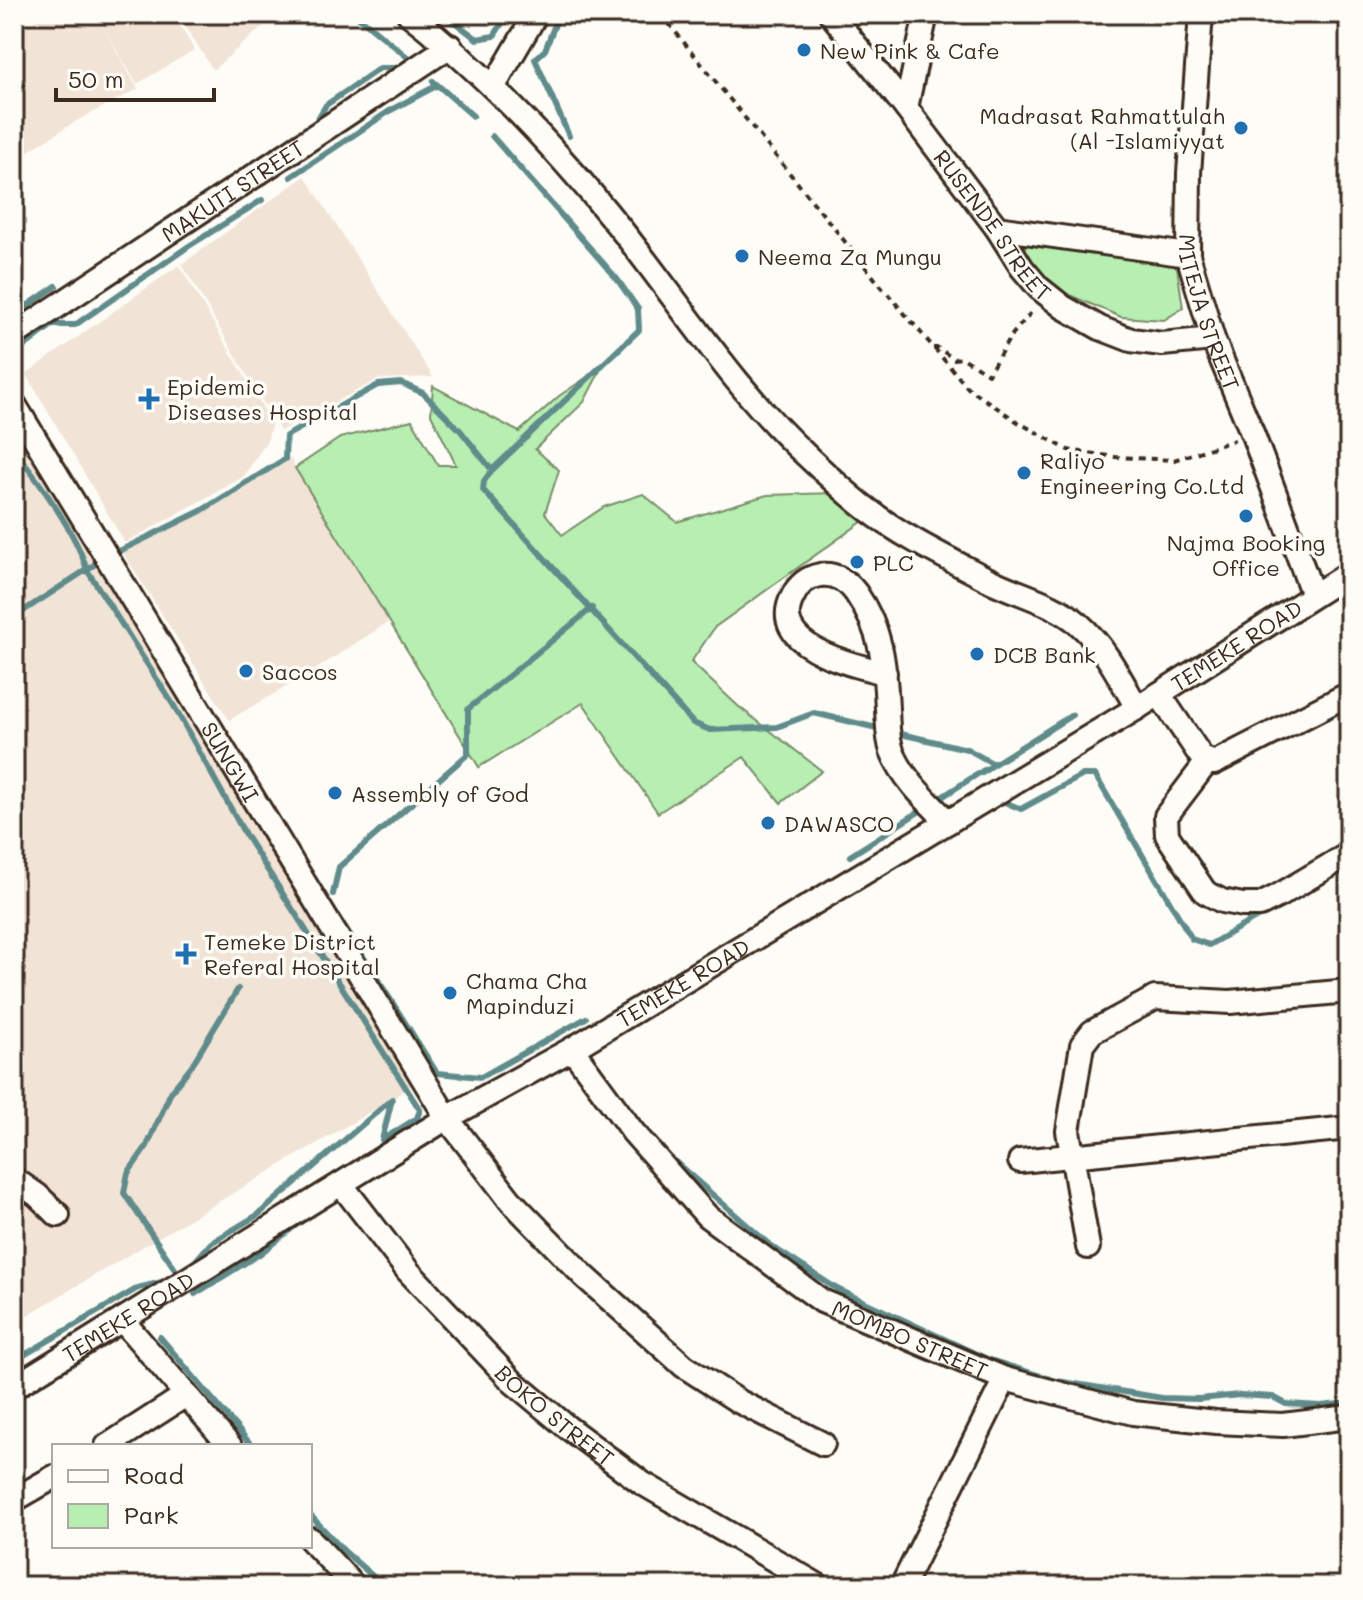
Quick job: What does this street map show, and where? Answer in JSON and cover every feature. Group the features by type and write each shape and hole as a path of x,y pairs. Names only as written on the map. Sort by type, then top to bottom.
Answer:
{"street":[{"path":"409,14 494,86 623,232 703,339 806,455 868,510 991,581 1076,621 1100,646 1137,708"},
{"path":"494,86 536,14"},
{"name":"RUSENDE STREET","path":"831,14 906,108 1039,288 1063,307 1100,328 1131,340 1162,344 1213,339"},
{"path":"906,108 926,14"},
{"name":"MITEJA STREET","path":"1201,14 1189,173 1188,255 1213,339 1313,595"},
{"name":"MAKUTI STREET","path":"14,335 450,46"},
{"path":"997,228 1188,255"},
{"name":"SUNGWI","path":"14,404 23,431 447,1118 510,1200 583,1275 684,1366 738,1401 823,1444"},
{"name":"TEMEKE ROAD","path":"14,1387 447,1118 572,1049 1137,708 1349,573"},
{"path":"885,673 825,655 801,640 790,627 787,613 798,587 818,575 832,574 850,586 873,621 881,641 885,673 890,747 910,781 948,822"},
{"path":"1159,694 1202,758 1214,763 1343,697 1349,697"},
{"path":"1207,762 1166,816 1165,825 1167,835 1205,892 1222,901 1260,905 1349,854"},
{"path":"1088,1247 1068,1131 1082,1045 1092,1032 1155,998 1230,1002 1349,991"},
{"name":"MOMBO STREET","path":"572,1049 633,1132 707,1216 822,1301 1005,1379 1147,1415 1283,1425 1349,1417"},
{"path":"1020,1161 1349,1128"},
{"path":"14,1179 58,1215"},
{"name":"BOKO STREET","path":"341,1184 408,1271 513,1382 642,1483 819,1586"},
{"path":"122,1320 228,1444"},
{"path":"902,1586 1005,1379"},
{"path":"110,1444 186,1395"},
{"path":"14,1500 52,1478"},
{"path":"312,1542 344,1583"}],"path":[{"path":"661,14 968,388 1018,422 1068,450 1115,457 1174,460 1253,435"},
{"path":"933,348 954,359 963,358 988,374 1011,336 1034,309 1025,300"}],"shaded area":[{"path":"45,14 174,14 194,50 137,84 99,20 138,89 78,120 14,160 14,35"},
{"path":"178,14 277,14 213,70"},
{"path":"305,176 433,377 379,379 280,431 182,264"},
{"name":"Epidemic Diseases Hospital","path":"179,265 272,423 267,441 243,477 125,543 26,374"},
{"name":"Temeke District Referal Hospital","path":"14,409 24,410 42,428 425,1075 392,1099 14,1323"},
{"path":"290,458 390,621 229,720 122,551"}],"green space":[{"path":"1027,242 1176,260 1183,308 1164,320 1121,317 1067,294 1023,258"},
{"path":"602,367 584,402 535,449 559,470 545,513 562,535 604,507 643,494 677,522 767,495 836,493 863,521 715,627 691,662 738,706 822,771 781,803 744,757 658,813 583,703 479,767 295,468 340,438 412,420 438,465 456,465 431,414 433,386 519,432 559,396"}],"waterway":[{"path":"355,14 411,60"},
{"path":"444,14 477,39 494,36 508,14"},
{"path":"559,14 545,50 535,59 569,136"},
{"path":"315,123 326,105 380,68 398,68 409,59"},
{"path":"433,81 473,116"},
{"path":"291,177 391,110 436,86"},
{"path":"492,136 617,279 638,309 639,330 492,470 484,481 483,490 693,723 710,730 777,727 814,713 881,729"},
{"path":"14,354 52,325 75,325 262,200"},
{"path":"27,306 56,286"},
{"path":"14,617 103,559 201,511 285,459 286,436 378,385 401,383 423,393 460,430 492,470"},
{"path":"14,384 25,403"},
{"path":"14,451 56,508 87,570 174,706 246,836 420,1110 417,1118 382,1140 392,1099 259,1214 211,1243 191,1266"},
{"path":"333,894 339,867 468,754 468,709 592,608"},
{"path":"994,764 1072,715"},
{"path":"892,732 967,749 994,764 982,773"},
{"path":"850,856 984,770"},
{"path":"1000,800 1021,809 1083,775 1095,775 1192,939 1209,945 1266,912"},
{"path":"328,901 437,1073 481,1077 586,1018"},
{"path":"181,1278 124,1193 128,1173 147,1146 171,1092 192,1065 238,989"},
{"path":"665,1153 771,1246 837,1289 987,1359 1057,1381 1162,1398 1199,1399 1240,1395 1273,1397 1286,1404 1321,1406 1349,1403"},
{"path":"195,1294 261,1253 301,1221"},
{"path":"14,1361 138,1288 170,1280"},
{"path":"160,1337 250,1444"},
{"path":"312,1517 384,1586"}],"place":[{"name":"New Pink & Cafe","path":"804,50"},
{"name":"Madrasat Rahmattulah (Al -Islamiyyat","path":"1241,128"},
{"name":"Neema Za Mungu","path":"742,256"},
{"name":"Epidemic Diseases Hospital","path":"149,399"},
{"name":"Raliyo Engineering Co.Ltd","path":"1024,473"},
{"name":"Najma Booking Office","path":"1246,516"},
{"name":"PLC","path":"857,562"},
{"name":"DCB Bank","path":"977,654"},
{"name":"Saccos","path":"246,671"},
{"name":"Assembly of God","path":"335,793"},
{"name":"DAWASCO","path":"768,823"},
{"name":"Temeke District Referal Hospital","path":"186,954"},
{"name":"Chama Cha Mapinduzi","path":"450,993"}]}
